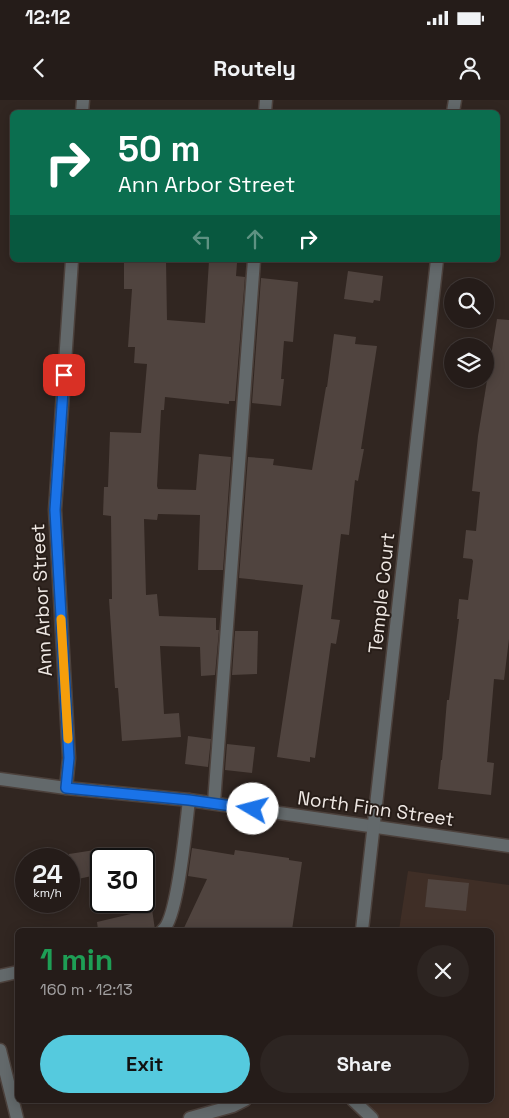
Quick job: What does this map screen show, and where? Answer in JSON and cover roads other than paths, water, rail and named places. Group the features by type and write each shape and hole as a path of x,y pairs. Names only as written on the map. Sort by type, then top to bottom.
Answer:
{"street":[{"name":"Ann Arbor Street","path":"66,788 69,758 55,510 72,262"},
{"path":"214,803 254,262"},
{"name":"Temple Court","path":"362,928 437,262"},
{"name":"North Finn Street","path":"0,779 66,788 214,803 509,846"},
{"path":"166,928 168,926 176,891 189,800"},
{"path":"0,976 15,973"},
{"path":"0,1050 17,1118"},
{"path":"190,1118 239,1103"},
{"path":"356,1103 372,1118"}]}
